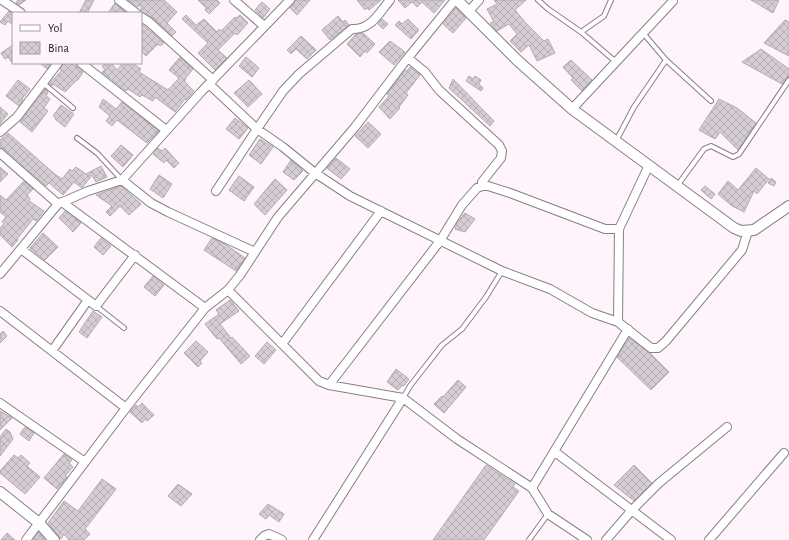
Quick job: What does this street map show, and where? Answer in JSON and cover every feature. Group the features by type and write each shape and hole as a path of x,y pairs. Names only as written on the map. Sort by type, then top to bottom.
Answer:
{"street":[{"path":"2,0 20,12"},
{"path":"119,0 135,12"},
{"path":"234,0 264,26"},
{"path":"0,274 60,203 88,191 122,180 166,130 290,0"},
{"path":"216,191 283,91 299,74 352,28 363,28 370,25 390,0"},
{"path":"26,540 126,408 205,308 228,290 240,275 278,217 355,127 408,58 456,0 469,11 517,60 572,109 734,228 741,231 754,230 789,206"},
{"path":"469,11 479,0"},
{"path":"572,109 673,2"},
{"path":"142,18 149,22 211,82 257,129 283,147 315,173 350,196 502,271 550,289 592,313 618,322 651,348 658,348 666,342 742,250 748,231"},
{"path":"408,58 425,72 439,90 499,145 502,151 501,158 482,182 482,186"},
{"path":"0,132 17,117 57,64"},
{"path":"82,64 166,130"},
{"path":"0,153 60,203 134,255 205,308"},
{"path":"618,322 619,229 649,165"},
{"path":"122,180 151,203 255,252"},
{"path":"329,385 440,241 462,205 477,188 488,186 605,229 619,229"},
{"path":"282,344 381,211"},
{"path":"21,249 96,306 134,255"},
{"path":"228,290 319,381 329,385 403,398 457,439 532,488 548,514 587,540"},
{"path":"52,351 88,300"},
{"path":"0,311 126,408"},
{"path":"532,488 628,329"},
{"path":"314,540 403,398"},
{"path":"0,403 86,462"},
{"path":"606,540 632,510 659,483 727,426"},
{"path":"555,452 671,540"},
{"path":"709,540 784,453"},
{"path":"0,492 39,523 54,540"},
{"path":"260,540 269,534 282,540"}],"lane":[{"path":"538,0 581,32 616,62"},
{"path":"581,32 604,16 611,0"},
{"path":"643,33 666,60 711,101"},
{"path":"616,141 634,108 666,60"},
{"path":"677,186 704,149 711,146 733,157 739,154 789,80"},
{"path":"43,83 74,108"},
{"path":"77,138 97,153 122,180"},
{"path":"403,398 410,386 442,345 462,329 486,297 502,271"},
{"path":"96,306 124,328"},
{"path":"529,540 548,514"}],"building":[{"path":"18,0 26,0 19,5 16,3"},
{"path":"86,0 94,0 88,12 80,12"},
{"path":"128,0 164,0 177,12 167,23 176,32 172,36 153,18 141,12 141,4 138,7"},
{"path":"198,0 217,0 220,3 209,14 205,10 206,8"},
{"path":"295,0 310,0 297,15 290,8 294,4"},
{"path":"357,0 381,0 369,10 367,8 365,10"},
{"path":"398,0 445,0 434,13 422,2 417,7 412,2 405,8"},
{"path":"494,0 526,0 515,10 544,41 548,39 555,53 537,61 529,45 521,52 510,41 517,34 509,24 497,31 490,23 494,22 487,9 497,4"},
{"path":"751,0 779,0 773,13"},
{"path":"262,2 270,9 263,18 255,10"},
{"path":"115,3 126,12 109,12"},
{"path":"456,8 466,18 453,33 443,24"},
{"path":"9,11 12,13 12,24 8,21 5,25 0,22"},
{"path":"186,15 196,25 204,19 217,32 219,29 221,31 235,17 236,18 240,15 248,23 237,35 235,33 218,50 227,58 215,70 198,53 208,43 182,19"},
{"path":"338,16 343,22 345,20 349,25 330,40 322,30"},
{"path":"382,19 388,24 383,29 378,24"},
{"path":"408,19 419,30 411,39 395,25 399,21 402,24"},
{"path":"785,20 789,22 789,56 764,43"},
{"path":"142,24 164,43 160,46 158,44 146,56 142,52"},
{"path":"363,33 375,44 367,53 365,51 360,57 347,44 356,34"},
{"path":"301,36 316,50 307,59 296,49 291,54 287,50"},
{"path":"390,41 405,52 394,65 379,52"},
{"path":"12,46 12,63 8,57 5,59 1,53"},
{"path":"761,49 789,69 789,77 786,78 782,84 742,62"},
{"path":"180,57 193,69 184,81 194,91 186,100 185,99 175,112 155,97 153,101 142,95 140,97 128,89 126,91 102,72 105,70 102,66 108,64 109,66 112,64 117,70 122,64 134,64 141,69 139,72 168,90 179,78 169,70"},
{"path":"246,57 259,68 252,77 239,66"},
{"path":"571,60 592,80 582,91 571,80 573,78 563,67"},
{"path":"41,64 50,64 47,69"},
{"path":"62,64 76,64 77,67 83,72 78,80 65,92 53,84 52,86 49,84 62,70 60,69"},
{"path":"410,67 420,75 406,93 408,95 399,107 400,108 390,119 379,107 389,96 387,94 405,70 407,71"},
{"path":"469,76 473,79 475,76 481,80 479,84 483,88 481,91 466,81"},
{"path":"453,79 494,121 490,126 449,88"},
{"path":"18,80 30,89 22,99 23,100 19,106 6,96"},
{"path":"249,80 262,94 248,107 234,93"},
{"path":"45,89 48,92 46,96 50,99 44,108 48,111 32,132 20,122"},
{"path":"103,99 116,109 122,102 159,131 147,143 117,120 112,126 106,121 110,116 99,107"},
{"path":"719,99 737,108 756,123 738,150 720,132 715,139 699,130"},
{"path":"61,105 74,114 65,127 53,116"},
{"path":"0,107 8,114 0,124"},
{"path":"235,118 248,128 239,139 226,129"},
{"path":"368,122 381,134 368,148 355,136"},
{"path":"8,133 62,179 70,169 72,171 76,167 86,174 101,166 107,177 96,182 92,175 82,188 74,182 63,195 49,183 46,186 0,147 0,140"},
{"path":"260,139 273,147 261,164 249,155"},
{"path":"121,145 133,155 123,167 111,156"},
{"path":"158,148 162,151 165,148 179,163 174,168 166,160 164,163 153,154"},
{"path":"336,158 350,169 341,179 327,168"},
{"path":"291,160 303,171 294,180 283,172"},
{"path":"0,167 8,174 0,182"},
{"path":"756,168 769,179 757,194 754,191 744,212 732,206 718,194 728,181 738,190"},
{"path":"159,175 172,184 163,198 150,189"},
{"path":"239,176 254,187 244,201 229,190"},
{"path":"771,178 776,182 774,186 768,183"},
{"path":"275,179 287,190 265,215 254,204"},
{"path":"24,181 33,189 27,195 30,199 29,201 44,211 36,221 33,219 12,247 0,235 0,228 4,224 2,222 6,217 0,212 0,195 6,200"},
{"path":"121,186 141,204 129,215 120,206 110,216 106,212 112,206 96,195"},
{"path":"705,186 715,194 711,199 701,190"},
{"path":"65,211 81,223 73,232 59,218"},
{"path":"465,213 475,219 465,232 455,229 457,223"},
{"path":"43,233 58,247 45,260 30,248"},
{"path":"101,238 111,246 103,255 94,247"},
{"path":"212,238 225,244 245,258 236,271 204,250"},
{"path":"153,276 164,285 155,296 144,287"},
{"path":"230,300 239,311 220,324 231,338 232,337 250,356 241,364 205,324 219,314 216,310"},
{"path":"93,311 102,317 87,338 79,332"},
{"path":"3,331 7,336 0,343 0,334"},
{"path":"629,338 650,353 669,372 651,390 617,357"},
{"path":"196,341 208,352 200,361 202,363 198,367 184,353"},
{"path":"267,342 276,350 264,364 255,356"},
{"path":"396,369 409,379 404,386 403,385 398,390 387,382"},
{"path":"458,380 466,387 444,413 434,404 442,396 443,397"},
{"path":"142,403 154,415 147,421 145,419 142,423 130,412 136,405 138,407"},
{"path":"0,411 12,418 0,430"},
{"path":"25,427 34,433 29,441 20,434"},
{"path":"6,429 10,432 13,439 0,456 0,437"},
{"path":"64,454 72,460 69,463 73,467 57,489 44,478"},
{"path":"14,455 18,458 21,455 30,463 27,466 40,477 25,494 0,473 0,471"},
{"path":"486,465 515,484 513,487 519,491 484,540 433,540"},
{"path":"634,465 652,483 634,501 614,485"},
{"path":"102,479 116,489 85,529 90,534 84,540 69,540 64,534 61,539 48,523 64,501 78,511"},
{"path":"178,484 192,494 181,506 168,496"},
{"path":"268,504 284,514 279,522 269,515 266,519 259,514"},
{"path":"39,532 45,540 33,540"},
{"path":"7,533 15,540 1,540"}]}
